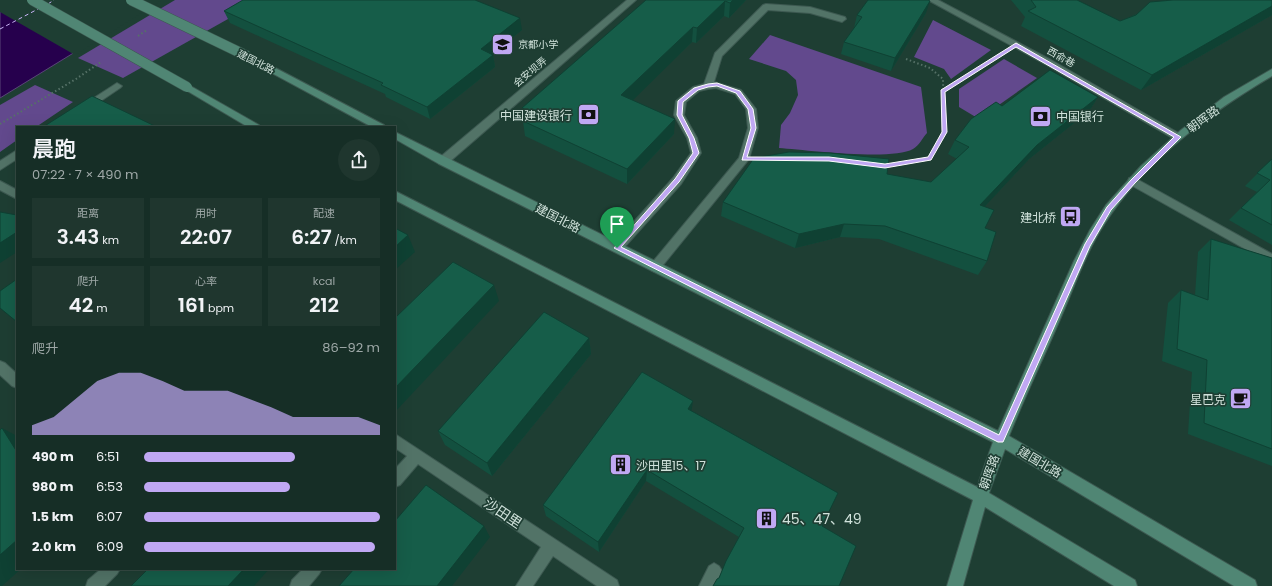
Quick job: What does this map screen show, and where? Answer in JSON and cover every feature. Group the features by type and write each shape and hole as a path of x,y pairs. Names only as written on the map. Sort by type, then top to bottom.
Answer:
{"main road":[{"path":"32,0 187,86 253,126"},
{"name":"建国北路","path":"131,0 247,56 378,126"},
{"name":"朝晖路","path":"956,586 980,496 1001,439 1087,246 1109,208 1178,137 1247,86 1272,72"},
{"name":"建国北路","path":"396,136 443,161 1001,439 1248,586"},
{"path":"396,196 980,496 1129,586"}],"street":[{"name":"会安坝弄","path":"443,161 632,0"},
{"name":"西俞巷","path":"932,0 1016,45 1178,137"},
{"path":"708,86 718,54 766,7 810,10 842,20"},
{"path":"617,248 677,180 696,153 692,138 680,115 681,101 696,89 708,86 717,85 738,92 751,109 754,128 744,159 655,267"},
{"path":"75,115 117,86"},
{"path":"0,166 16,155"},
{"path":"1133,182 1272,259"},
{"path":"0,185 16,194"},
{"path":"0,367 16,381"},
{"name":"沙田里","path":"396,441 611,586"},
{"path":"396,479 418,455"},
{"path":"524,586 551,546"},
{"path":"94,586 111,570"},
{"path":"298,586 313,570"},
{"path":"707,586 714,570"}],"path":[{"path":"133,40 152,26"},
{"path":"943,91 1016,45"},
{"path":"878,165 885,166 930,158 944,132 943,79 930,68 906,59"},
{"path":"0,124 76,79 101,62"}],"shaded area":[{"path":"0,0 160,0 0,98"},
{"path":"175,0 262,0 123,78 78,58"},
{"path":"933,20 991,50 951,79 944,69 914,57"},
{"path":"770,35 921,87 927,133 913,149 887,154 849,154 779,148 781,125 790,113 798,95 796,80 786,71 749,59"},
{"path":"1004,59 1037,78 979,119 959,107 959,89"},
{"path":"35,85 73,102 37,126 16,126 16,141 0,152 0,105"}],"pier":[{"path":"0,0 162,0 75,55 0,12"}],"building":[{"path":"243,0 475,0 520,18 481,49 493,55 427,107 381,85 383,83 224,11"},
{"path":"646,0 733,0 730,3 725,1 697,28 693,27 621,95 675,119 627,169 523,121 532,113 522,108"},
{"path":"868,0 930,1 895,58 844,42 862,17 857,15"},
{"path":"1031,0 1077,0 1120,21 1136,15 1150,2 1173,0 1272,0 1272,6 1152,75 1028,11 1036,7"},
{"path":"1050,70 1098,97 1037,145 980,205 994,210 985,228 996,232 987,261 885,226 844,224 799,234 723,202 754,158 789,152 830,153 889,159 887,174 931,182 969,147 955,140 971,119 996,102 1002,106"},
{"path":"92,96 155,126 45,126"},
{"path":"1272,159 1272,225 1241,208 1270,180 1257,173"},
{"path":"0,212 16,215 16,233 0,243"},
{"path":"396,229 408,235 396,246"},
{"path":"1211,239 1272,258 1272,449 1204,423 1207,360 1177,349 1181,290 1208,300"},
{"path":"453,262 494,285 396,387 396,317"},
{"path":"16,280 16,321 0,308 0,291"},
{"path":"544,312 589,338 487,463 438,431"},
{"path":"642,372 693,401 688,409 838,493 822,526 856,546 839,586 713,586 719,578 726,561 744,528 647,470 598,542 543,505"},
{"path":"2,428 16,450 16,541 0,555 0,430"},
{"path":"426,485 484,526 437,586 339,586 353,570 396,570 396,520"},
{"path":"147,570 243,570 228,586 131,586"}],"ferry route":[{"path":"48,4 54,0"},
{"path":"0,29 38,9"}],"place":[{"name":"京都小学","path":"503,44"},
{"name":"中国建设银行","path":"588,115"},
{"name":"中国银行","path":"1040,116"},
{"name":"建北桥","path":"1071,217"},
{"name":"星巴克","path":"1241,399"},
{"name":"沙田里15、17","path":"620,465"},
{"name":"45、47、49","path":"767,519"}],"route":[{"path":"1016,45 1178,137 1109,208 1087,246 1001,439 617,248 677,180 696,153 692,138 680,115 681,101 696,89 708,86 717,85 738,92 751,109 754,128 744,159 829,159 885,166 930,158 944,132 943,91 1016,45"}]}
